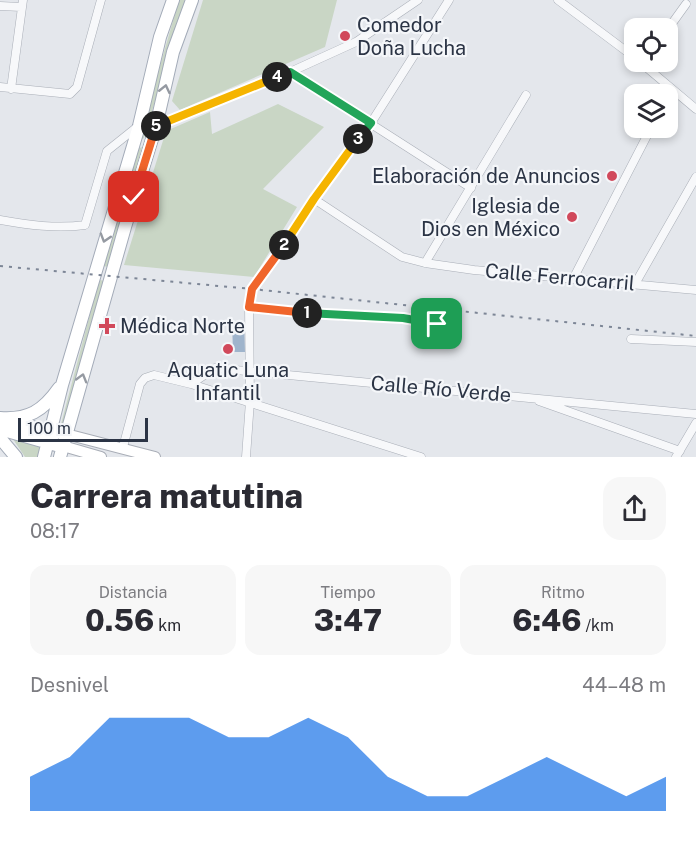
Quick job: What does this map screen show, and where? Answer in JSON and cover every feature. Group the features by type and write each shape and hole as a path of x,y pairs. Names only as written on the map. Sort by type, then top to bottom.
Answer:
{"main road":[{"path":"44,457 62,385 139,126 160,37 173,0"},
{"path":"63,446 156,126 173,52 192,0"},
{"path":"0,418 15,419 28,416 46,404 62,385"},
{"path":"0,418 50,438 63,446 101,457"},
{"path":"0,429 50,438"},
{"path":"0,438 11,448 16,457"},
{"path":"63,446 123,447 155,457"}],"street":[{"path":"0,87 70,93 77,87 100,0"},
{"path":"156,126 290,72 356,42 418,0"},
{"path":"246,457 250,401 249,307 252,289 314,199 371,123 449,0"},
{"path":"558,0 624,50"},
{"path":"0,6 22,4 11,89"},
{"path":"676,18 686,4"},
{"path":"290,72 471,188"},
{"path":"651,72 661,84"},
{"path":"425,263 526,95"},
{"path":"678,98 696,109"},
{"path":"0,220 28,225 71,227 85,225 106,151 139,126"},
{"path":"573,279 646,138"},
{"path":"635,284 696,177"},
{"name":"Calle Ferrocarril","path":"314,199 402,257 425,263 474,270 696,290"},
{"path":"249,307 344,316 403,318 437,324"},
{"path":"631,339 696,342"},
{"name":"Calle Río Verde","path":"191,384 215,368 696,414"},
{"path":"123,447 140,384 145,378 154,375 250,401 421,457"},
{"path":"526,397 678,454 696,423"}],"green space":[{"path":"179,0 185,0 144,138 138,142"},
{"path":"203,0 337,0 325,47 180,110 172,101"},
{"path":"278,104 324,127 263,189 297,207 254,277 124,265 166,131 210,112 212,134"},
{"path":"142,147 109,267 103,266 137,149"},
{"path":"99,280 106,281 64,423 61,424"},
{"path":"13,439 42,448 39,457 25,457"}],"water":[{"path":"232,322 244,322 245,352 233,352"}],"railway":[{"path":"0,266 252,289 696,336"}],"place":[{"name":"Comedor Doña Lucha","path":"345,36"},
{"name":"Elaboración de Anuncios","path":"612,176"},
{"name":"Iglesia de Dios en México","path":"572,217"},
{"name":"Médica Norte","path":"107,326"},
{"name":"Aquatic Luna Infantil","path":"228,349"}],"route":[{"path":"134,197 156,126 290,72 371,123 314,199 252,289 249,307 344,316 403,318 437,324"}]}
